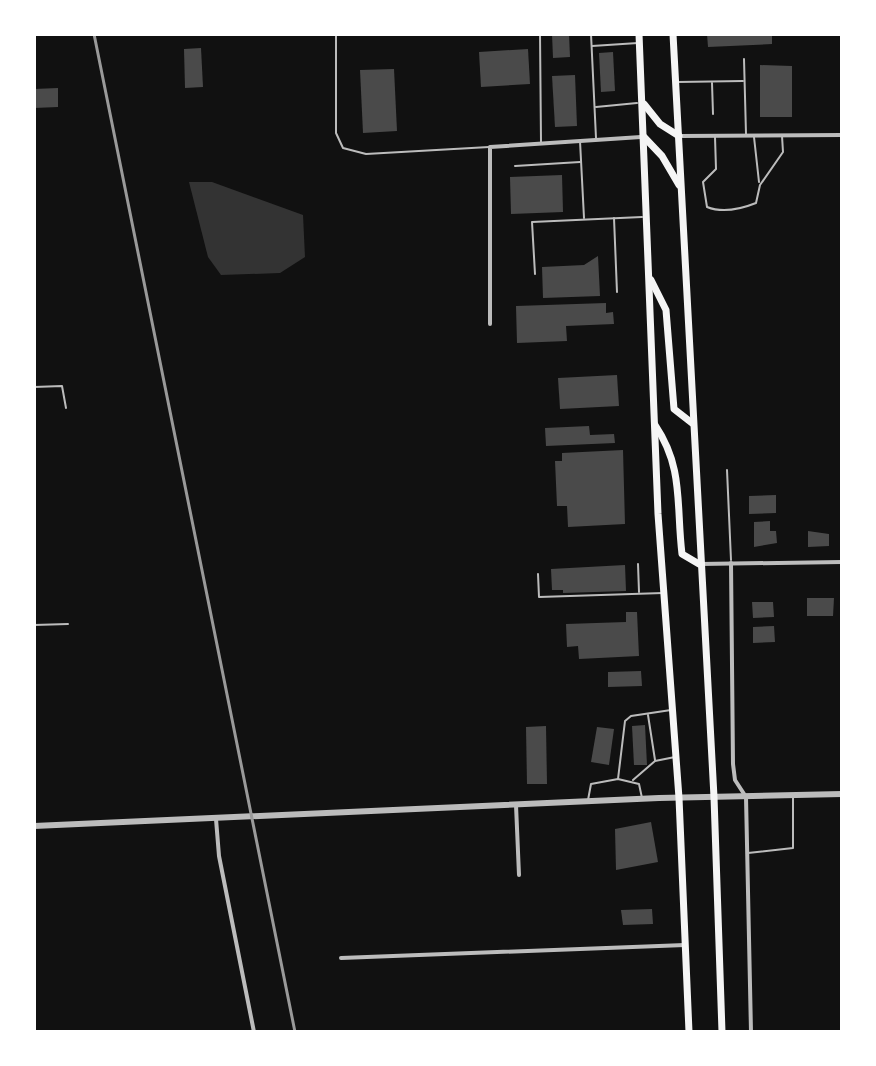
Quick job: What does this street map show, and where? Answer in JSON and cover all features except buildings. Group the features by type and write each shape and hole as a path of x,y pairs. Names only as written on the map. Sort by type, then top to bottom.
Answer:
{"main road":[{"path":"673,34 699,564 714,797 722,1032"},
{"path":"639,39 655,425 679,798 689,1032"},
{"path":"642,102 660,124 679,136"},
{"path":"644,137 662,156 680,187"},
{"path":"650,278 666,310 674,409 692,423"},
{"path":"655,425 670,447 676,467 682,554 699,564"}],"street":[{"path":"679,136 842,135"},
{"path":"490,324 490,147 644,137"},
{"path":"699,564 842,562"},
{"path":"731,563 735,780 746,797 751,1032"},
{"path":"34,826 642,799 842,794"},
{"path":"516,805 519,875"},
{"path":"216,819 219,856 254,1032"},
{"path":"341,958 685,945"}],"lane":[{"path":"336,34 336,133 343,148 366,154 490,147"},
{"path":"540,34 541,142"},
{"path":"591,34 596,139"},
{"path":"591,46 639,39"},
{"path":"744,59 746,136"},
{"path":"676,83 744,81"},
{"path":"712,82 713,114"},
{"path":"594,107 642,102"},
{"path":"760,185 783,152 782,135"},
{"path":"715,136 716,169 703,182 707,207 715,210 744,208 756,203 760,185 754,136"},
{"path":"580,139 584,219"},
{"path":"515,166 581,162"},
{"path":"535,274 532,222 647,216"},
{"path":"614,218 617,292"},
{"path":"34,387 62,386 66,408"},
{"path":"727,470 731,563"},
{"path":"638,564 639,594"},
{"path":"538,574 539,597 664,593"},
{"path":"34,625 68,624"},
{"path":"618,779 625,721 672,710"},
{"path":"648,714 655,761"},
{"path":"633,780 655,761 676,757"},
{"path":"588,802 591,784 618,779 633,780 639,784 642,799"},
{"path":"747,853 793,848 793,795"}],"shaded area":[{"path":"189,182 212,182 303,215 305,257 280,273 221,275 208,257"}],"railway":[{"path":"94,34 295,1032"}]}
